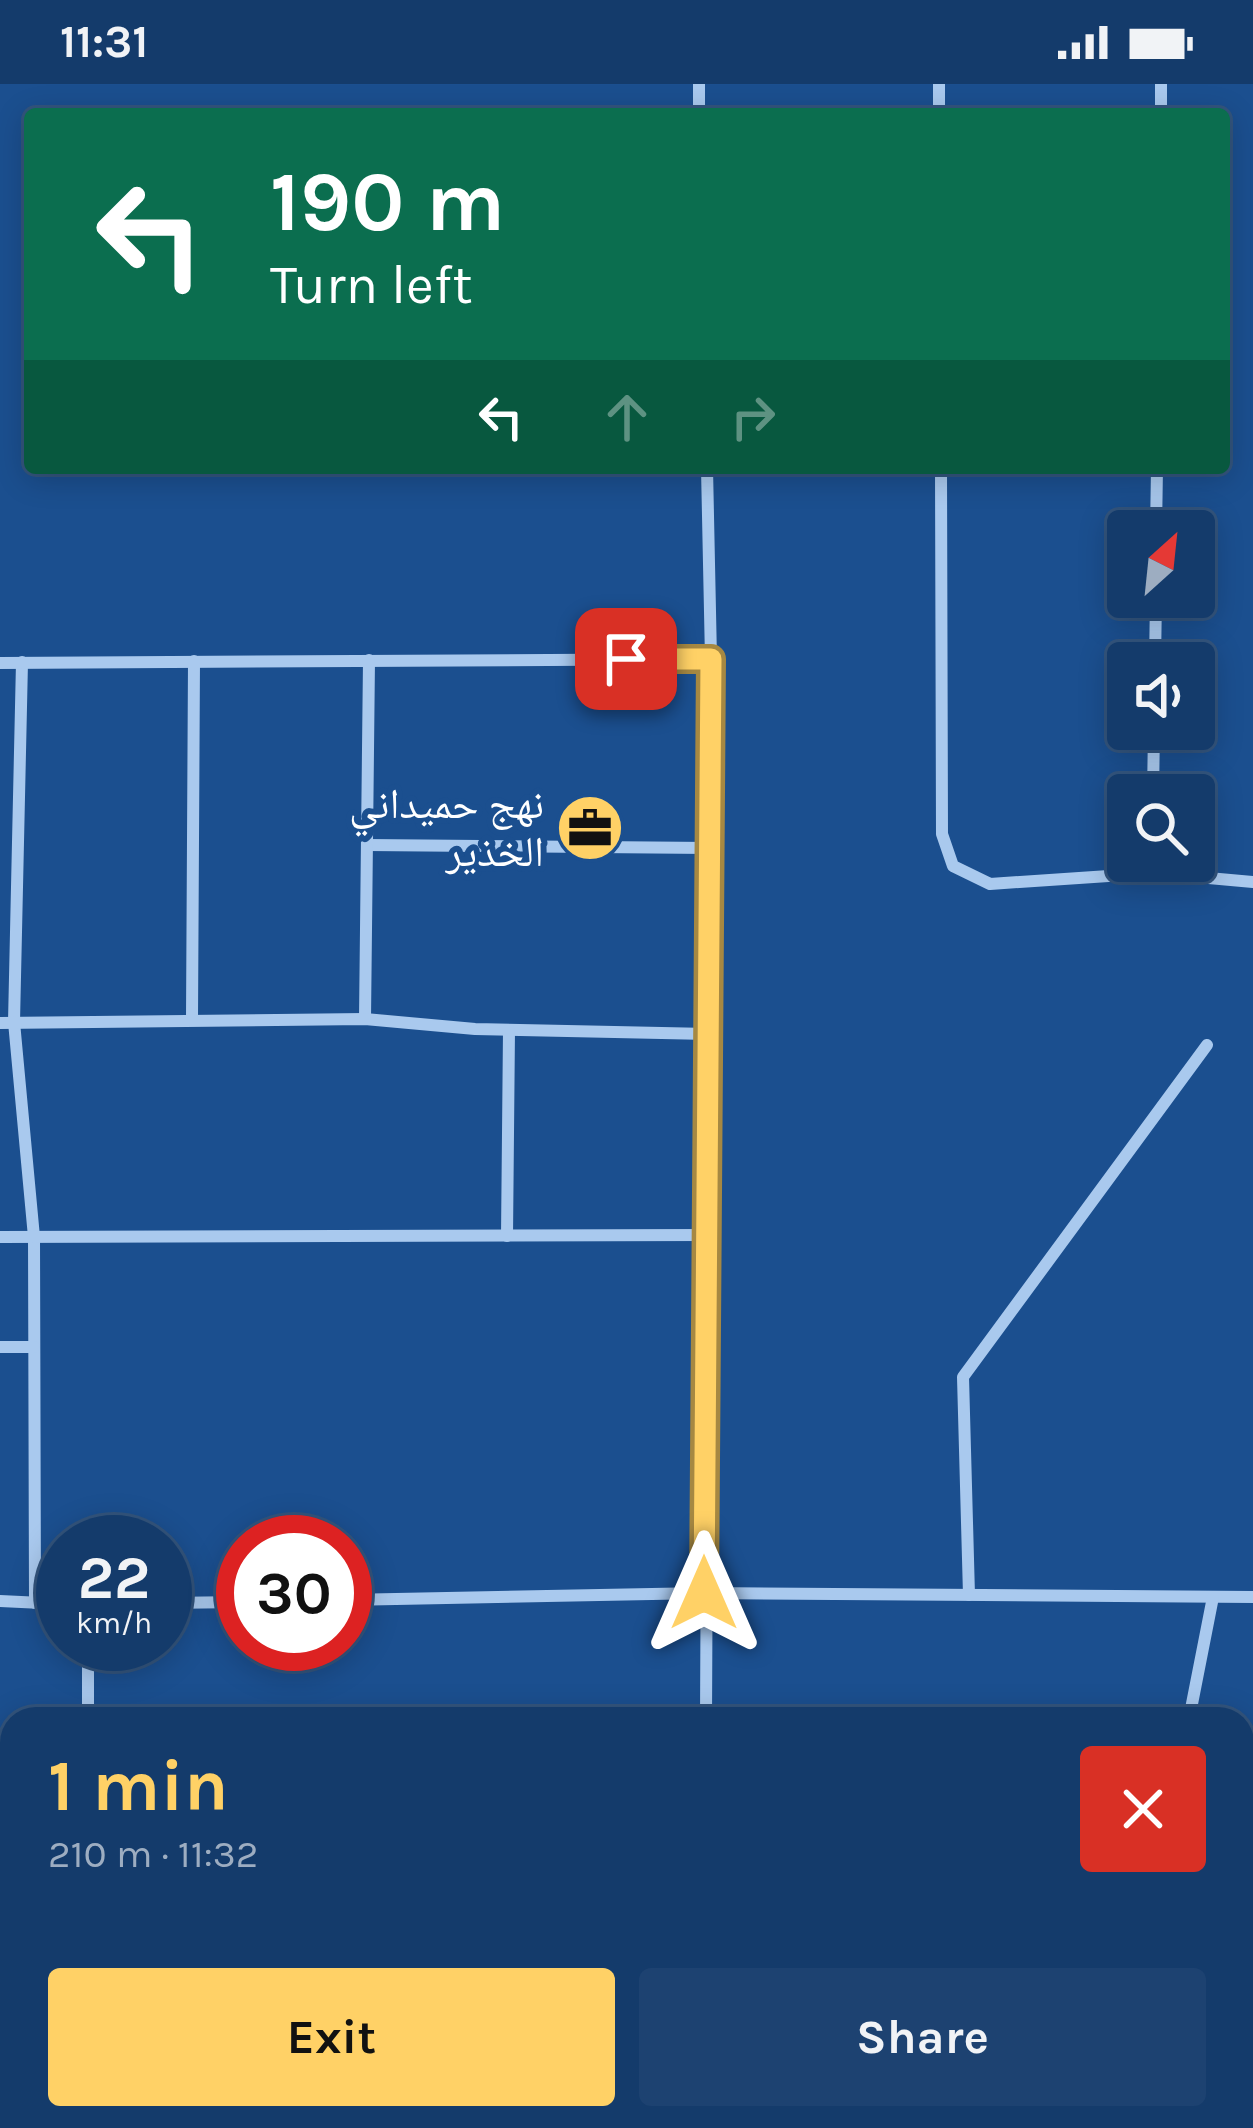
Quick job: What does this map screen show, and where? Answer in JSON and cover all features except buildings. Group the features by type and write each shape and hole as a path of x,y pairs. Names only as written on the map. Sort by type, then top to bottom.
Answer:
{"street":[{"path":"706,1707 711,659 707,474"},
{"path":"940,474 942,834 953,866 990,884 1107,872"},
{"path":"1156,510 1157,474"},
{"path":"0,663 711,659"},
{"path":"364,1019 368,660"},
{"path":"192,1020 194,661"},
{"path":"0,1601 35,1603 34,1237 7,1023 19,873 22,662"},
{"path":"367,844 710,848"},
{"path":"0,873 19,873"},
{"path":"1215,877 1253,883"},
{"path":"7,1023 364,1019 509,1030 709,1034"},
{"path":"508,1236 509,1030"},
{"path":"969,1595 963,1377 1207,1046"},
{"path":"0,1237 707,1235"},
{"path":"0,1347 34,1347"},
{"path":"372,1599 704,1593 1253,1597"},
{"path":"1192,1707 1213,1598"},
{"path":"88,1671 88,1707"}],"place":[{"name":"نهج حميداني الخذير","path":"590,828"}],"route":[{"path":"626,659 711,659 704,1593"}]}
